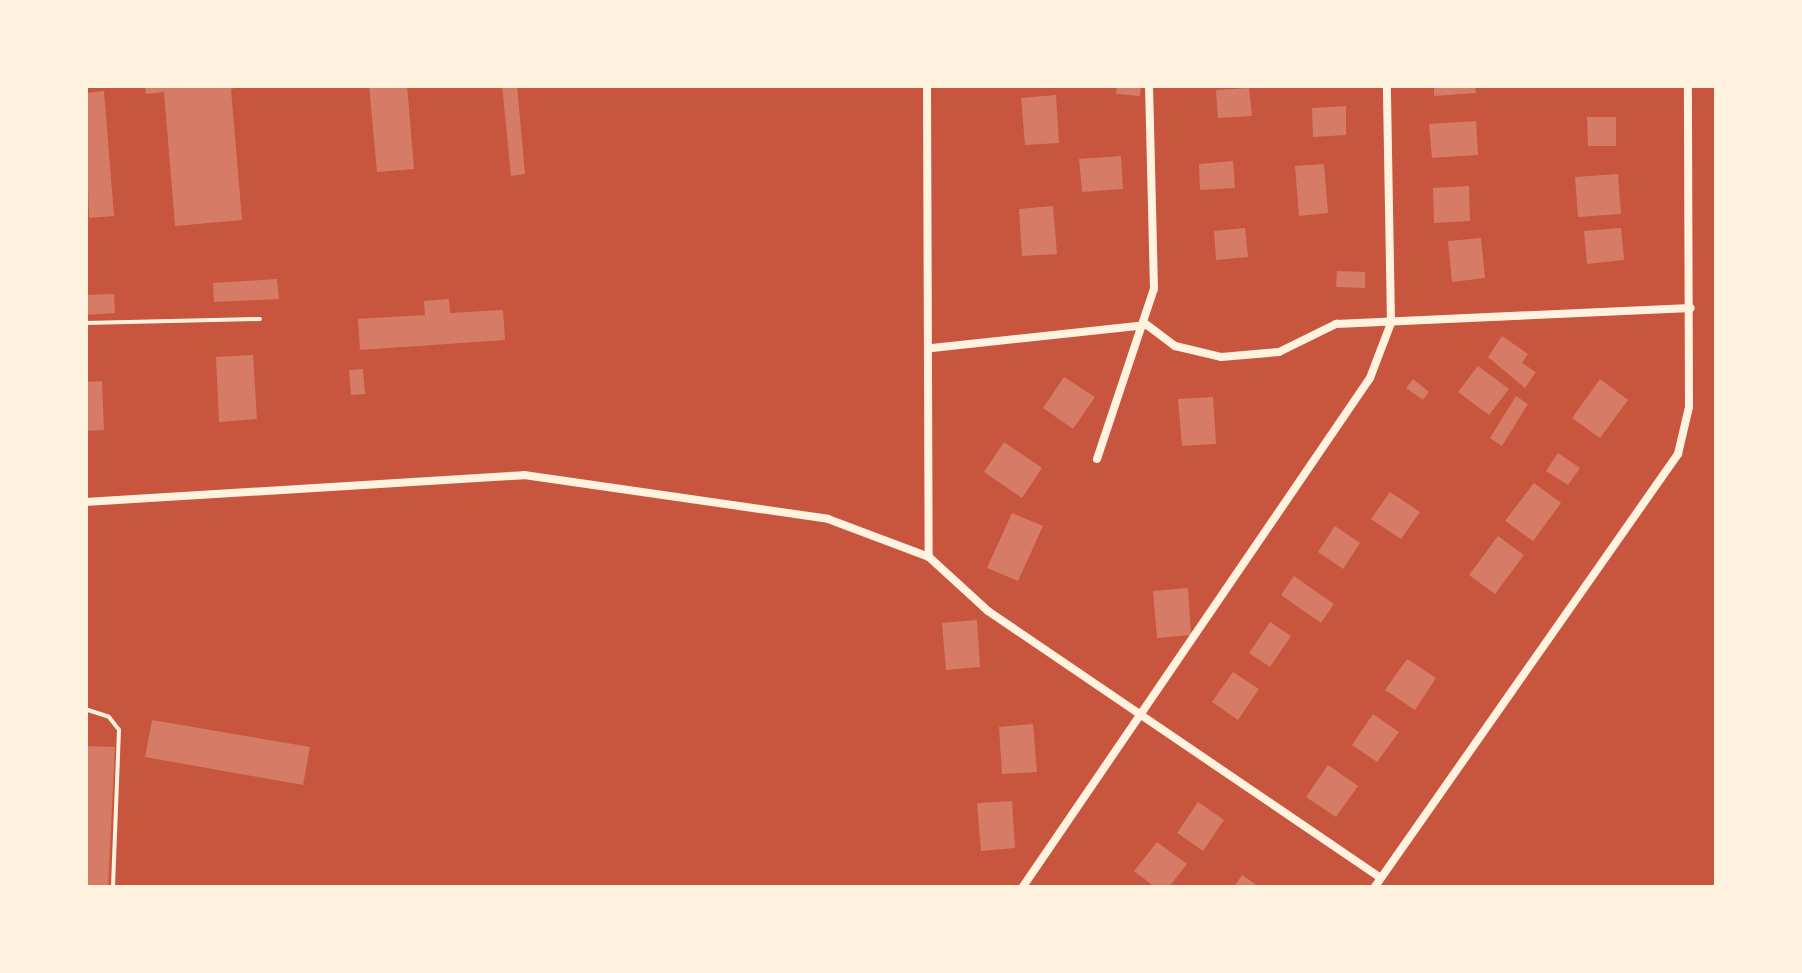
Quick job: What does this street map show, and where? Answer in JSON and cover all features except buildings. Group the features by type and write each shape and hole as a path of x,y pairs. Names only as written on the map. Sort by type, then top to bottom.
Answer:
{"street":[{"path":"927,85 932,348 929,557"},
{"path":"1097,459 1147,326 1154,289 1150,85"},
{"path":"1022,888 1144,717 1370,378 1391,323 1386,85"},
{"path":"1374,888 1678,454 1688,407 1691,308 1688,85"},
{"path":"932,348 1147,326 1175,346 1221,357 1279,352 1336,324 1691,308"},
{"path":"85,502 524,475 828,519 929,557 988,611 1381,878"}],"lane":[{"path":"85,323 260,319"},
{"path":"85,710 109,717 118,730 112,888"}]}
